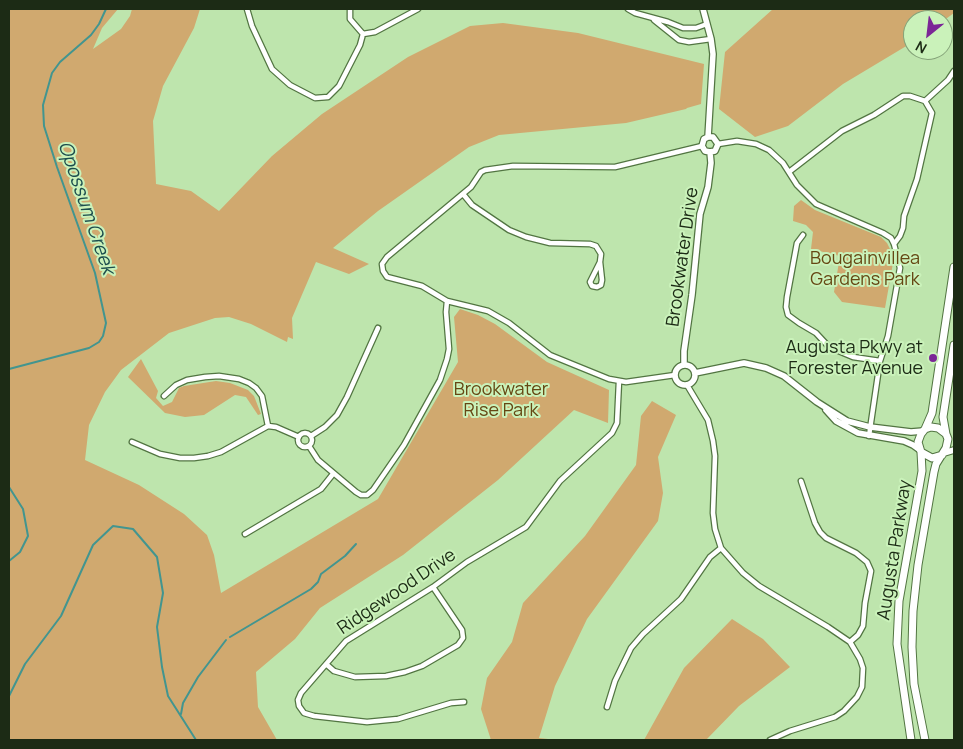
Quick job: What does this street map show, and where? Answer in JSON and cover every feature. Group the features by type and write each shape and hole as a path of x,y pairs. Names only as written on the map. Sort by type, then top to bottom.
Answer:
{"main road":[{"path":"954,267 932,414 918,442 920,451 932,458 943,454 949,438 943,417 954,345"},
{"path":"924,430 935,427 949,438"},
{"name":"Augusta Parkway","path":"911,740 897,644 899,602 922,471 920,451"},
{"name":"Augusta Parkway","path":"925,740 914,684 912,628 918,565 932,480 936,464 943,454"}],"street":[{"path":"247,9 252,26 272,69 290,85 315,98 328,97 339,86 360,45 363,34"},
{"path":"350,9 350,19 363,34"},
{"path":"363,34 375,32 418,9"},
{"path":"628,9 634,13 689,29 707,24"},
{"path":"703,9 711,39 713,68 708,115 708,137"},
{"path":"651,17 679,40 688,42 711,39"},
{"path":"926,101 948,80 954,71"},
{"path":"789,172 842,131 903,96 926,101 932,113 918,179 904,216 903,228 894,244"},
{"path":"708,137 715,139 718,144"},
{"path":"708,137 704,139 702,146 705,151 715,151 718,144"},
{"path":"718,144 737,141 756,144 769,150 783,163 797,185 816,204 883,232 891,238 900,268 888,336 880,361 869,436"},
{"path":"675,375 619,381 609,379 550,355 509,323 488,312 447,301 422,286 388,277 382,267 383,261 387,256 463,194 475,182 480,172 485,170 513,166 615,167 702,146"},
{"name":"Brookwater Drive","path":"684,365 700,214 708,187 711,163 710,152"},
{"path":"463,194 472,205 509,230 526,237 550,243 590,244 596,246 601,254 602,280 601,285 597,287 592,286 590,282 600,262"},
{"path":"803,235 797,244 786,297 788,315 799,324 816,333 829,347 853,357 880,361"},
{"path":"309,446 318,460 356,492 361,495 370,493 404,445 440,380 449,350 447,301"},
{"path":"311,436 325,427 337,415 378,328"},
{"path":"694,373 744,363 766,368 784,376 846,428 869,436 904,441 920,451"},
{"path":"687,385 692,381 694,373 691,367 684,365 677,368 675,375 678,382 687,385 708,420 713,441 715,456 713,513 715,530 721,548 743,573 759,586 828,626 850,642 860,659 863,679 857,697 851,705 834,717 790,731 770,740"},
{"path":"164,396 176,385 187,380 219,376 239,379 249,383 262,396 268,426"},
{"name":"Ridgewood Drive","path":"464,702 451,703 398,719 367,722 314,716 304,713 299,706 298,700 301,693 346,641 433,587 467,562 526,528 560,481 612,433 616,423 619,381"},
{"path":"817,402 847,421 870,427 911,432 924,430"},
{"path":"132,442 160,454 180,458 194,458 221,452 268,426 276,427 299,437"},
{"path":"299,437 305,434 311,436"},
{"path":"309,446 312,440 311,436"},
{"path":"299,437 301,445 304,447 309,446"},
{"path":"943,454 954,450"},
{"path":"245,534 320,489 333,474"},
{"path":"801,481 815,523 820,532 826,538 856,554 866,562 871,571 863,626 858,635 850,642"},
{"path":"606,707 615,681 631,648 643,634 681,599 710,557 721,548"},
{"path":"326,664 334,671 343,675 355,677 386,676 422,666 458,645 463,638 462,630 433,587"}],"green space":[{"name":"Brookwater Rise Park","path":"9,9 118,9 102,28 93,49 121,29 130,16 132,9 200,9 194,28 163,86 153,121 156,184 191,191 219,211 272,156 322,114 408,57 470,26 503,23 578,33 704,64 701,104 626,123 499,135 469,147 378,211 333,248 369,264 349,274 316,262 292,318 293,339 288,337 287,342 251,324 229,317 215,318 169,333 121,370 105,392 89,425 85,460 139,485 184,514 207,535 214,555 221,593 378,499 458,362 454,317 460,309 478,315 495,324 547,362 609,390 608,423 574,410 498,480 403,555 320,608 295,639 256,672 258,707 277,740 9,740"},
{"path":"773,9 954,9 953,14 953,10 903,10 903,48 843,84 788,126 755,137 719,109 725,52"},
{"name":"Bougainvillea Gardens Park","path":"801,200 815,210 881,237 887,243 892,253 893,263 885,308 842,302 834,292 840,256 811,249 813,232 806,225 793,221 794,206"},
{"path":"141,359 158,391 156,398 163,406 172,402 179,388 216,381 230,383 248,390 254,396 261,414 258,415 246,397 235,395 204,415 185,417 165,413 128,377"},
{"path":"652,401 676,415 658,457 663,493 658,521 587,619 555,686 539,738 557,740 491,740 481,709 487,678 512,642 523,603 585,536 636,465 641,416"},
{"path":"732,619 763,639 790,667 739,706 706,740 644,740 684,668"}],"waterway":[{"name":"Opossum Creek","path":"9,369 89,348 99,342 103,336 106,323 95,273 44,126 43,105 52,73 60,62 91,35 106,9"},
{"name":"Opossum Creek","path":"9,487 23,509 28,536 20,552 9,561"},
{"name":"Opossum Creek","path":"9,696 25,664 61,616 93,545 113,526 133,529 157,557 163,593 157,627 168,696 196,740"},
{"path":"230,637 311,589 318,582 321,574 345,556 356,544"},
{"path":"181,714 183,703 198,677 226,640"}],"place":[{"name":"Augusta Pkwy at Forester Avenue","path":"933,358"}]}
